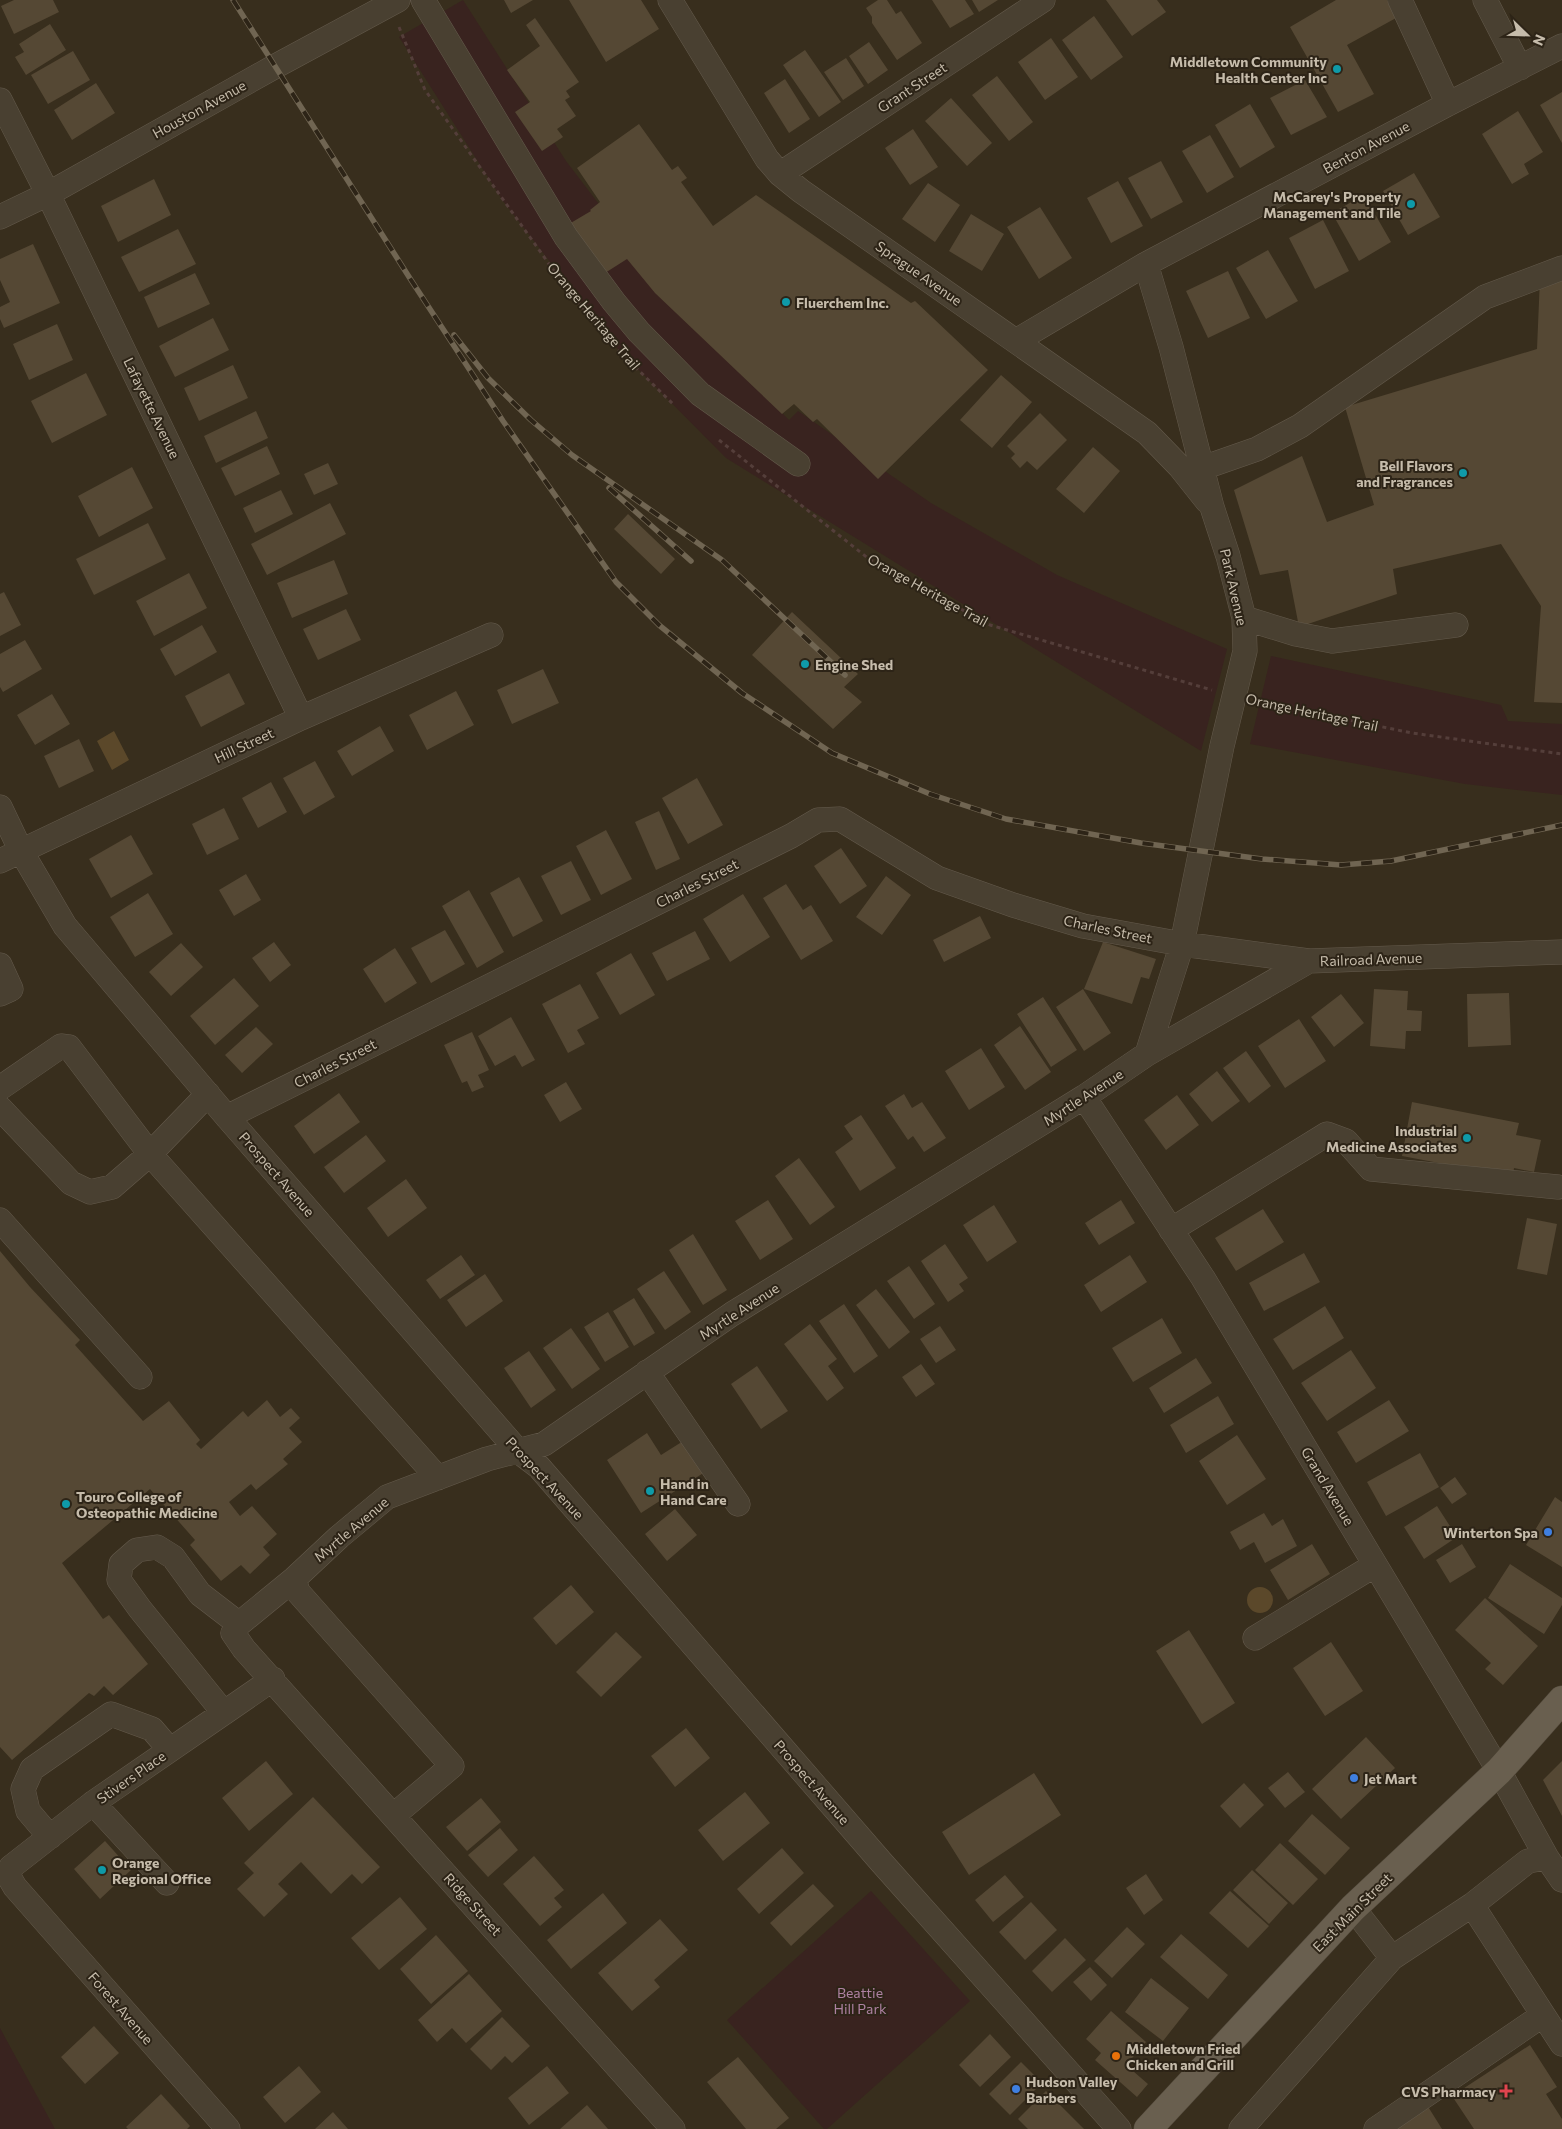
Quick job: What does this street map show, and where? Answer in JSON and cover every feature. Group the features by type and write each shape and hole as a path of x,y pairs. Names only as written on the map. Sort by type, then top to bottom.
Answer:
{"main road":[{"name":"East Main Street","path":"1148,2129 1353,1908 1499,1771 1562,1700"}],"street":[{"name":"Houston Avenue","path":"0,217 48,194 274,67 398,0"},
{"path":"423,0 566,237 614,302 639,332 700,394 798,464"},
{"name":"Sprague Avenue","path":"670,0 767,159 780,174 801,191 1146,432 1180,467 1212,507"},
{"name":"Grant Street","path":"780,174 1043,0"},
{"path":"1400,0 1448,104"},
{"path":"1485,0 1520,68"},
{"name":"Benton Avenue","path":"1016,341 1146,264 1448,104 1562,46"},
{"name":"Lafayette Avenue","path":"0,100 48,194 301,718"},
{"name":"Park Avenue","path":"1146,264 1171,347 1212,507 1228,556 1244,618 1245,651 1204,831 1182,944"},
{"path":"1201,466 1214,464 1257,449 1300,426 1485,297 1562,268"},
{"path":"1244,618 1296,634 1332,641 1456,625"},
{"name":"Hill Street","path":"0,861 301,718 491,635"},
{"name":"Prospect Avenue","path":"0,807 21,851 65,926 227,1117 518,1451 539,1467 882,1862 1119,2129"},
{"name":"Charles Street","path":"227,1117 791,836 818,820 840,819 937,878 1013,904 1083,926 1182,944"},
{"path":"1148,1054 1182,944"},
{"name":"Railroad Avenue","path":"1182,944 1309,961 1562,952"},
{"name":"Myrtle Avenue","path":"239,1624 294,1579 339,1537 387,1497 487,1460 544,1444 732,1314 1084,1097 1148,1054 1309,961"},
{"path":"0,965 11,989 0,994"},
{"path":"0,1088 61,1046 69,1047 150,1154 438,1478"},
{"path":"0,1108 71,1183 90,1192 112,1187 150,1154 208,1094"},
{"name":"Grand Avenue","path":"1084,1097 1203,1278 1499,1771 1547,1858 1562,1880"},
{"path":"1171,1230 1327,1134 1346,1141 1371,1169 1558,1187"},
{"path":"0,1220 140,1377"},
{"path":"648,1372 738,1504"},
{"path":"224,1713 119,1580 122,1564 137,1550 157,1547 173,1557 200,1594 239,1624 233,1633 244,1648 273,1679"},
{"path":"1256,1638 1375,1565"},
{"path":"294,1579 298,1592 452,1766 394,1816"},
{"name":"Ridge Street","path":"273,1679 673,2129"},
{"name":"Stivers Place","path":"8,1879 11,1867 93,1803 273,1679"},
{"path":"50,1837 28,1811 23,1789 32,1769 111,1714 152,1729 170,1750"},
{"path":"93,1803 167,1883"},
{"path":"1242,2129 1392,1958 1472,1904 1528,1861 1547,1858"},
{"name":"Forest Avenue","path":"8,1879 228,2129"},
{"path":"1472,1904 1562,2044"},
{"path":"1353,1908 1392,1958"},
{"path":"1376,2129 1543,2015"}],"path":[{"name":"Orange Heritage Trail","path":"401,34 426,90 564,285 621,353 675,406"},
{"name":"Orange Heritage Trail","path":"712,434 869,559 990,625 1234,696 1412,732 1562,754"}],"green space":[{"path":"463,0 566,161 676,305 789,420 798,411 931,503 1057,575 1227,649 1201,751 726,458 615,346 503,201 399,37"},
{"path":"1271,656 1501,705 1508,721 1562,724 1562,795 1465,784 1250,744"},
{"name":"Beattie Hill Park","path":"871,1891 970,2001 827,2129 824,2129 727,2020"},
{"path":"0,2028 55,2129 0,2129"}],"shaded area":[{"path":"114,731 129,760 112,770 97,741"},
{"path":"1260,1587 1269,1591 1273,1600 1269,1609 1260,1613 1251,1609 1247,1600 1251,1591"}],"building":[{"path":"14,0 53,0 59,12 14,34 1,6"},
{"path":"504,0 533,0 511,13"},
{"path":"569,0 641,0 659,29 606,62"},
{"path":"878,0 887,0 896,14 901,11 922,43 897,60 872,23 872,17 866,8"},
{"path":"932,0 965,0 974,14 950,28"},
{"path":"972,0 998,0 979,12"},
{"path":"1106,0 1157,0 1166,12 1132,36"},
{"name":"Middletown Community Health Center Inc","path":"1336,0 1387,0 1396,18 1347,45 1374,94 1338,112 1290,27"},
{"path":"1094,16 1123,57 1091,80 1062,40"},
{"path":"535,18 579,82 566,91 570,97 565,100 576,116 557,129 563,137 542,151 515,112 530,102 507,70 540,46 526,25"},
{"path":"50,24 66,50 26,75 15,57 24,52 19,44"},
{"path":"1051,38 1078,77 1045,100 1018,62"},
{"path":"869,42 888,70 868,84 849,56"},
{"path":"805,50 841,102 819,117 783,65"},
{"path":"73,51 90,80 48,104 31,75"},
{"path":"846,58 864,86 843,100 824,72"},
{"path":"997,76 1033,122 1009,141 972,95"},
{"path":"785,79 810,119 789,133 764,93"},
{"path":"1305,80 1327,117 1291,135 1270,98"},
{"path":"96,83 115,113 72,140 54,110"},
{"path":"1562,92 1562,143 1540,105"},
{"path":"951,98 992,143 967,166 925,121"},
{"path":"1250,104 1275,147 1240,168 1215,125"},
{"path":"1518,111 1543,152 1524,164 1529,174 1512,184 1482,134"},
{"name":"Fluerchem Inc.","path":"639,124 672,170 678,166 687,178 681,182 713,226 756,195 911,303 915,301 988,370 878,479 817,419 813,422 794,404 782,414 655,293 627,259 605,273 569,224 591,211 600,202 577,168"},
{"path":"913,129 938,167 910,185 885,148"},
{"path":"1210,135 1234,177 1207,193 1182,151"},
{"path":"1161,161 1183,202 1151,219 1128,178"},
{"name":"McCarey's Property Management and Tile","path":"1414,173 1440,217 1408,235 1383,191"},
{"path":"154,179 171,215 118,242 101,206"},
{"path":"1118,181 1143,226 1111,243 1087,198"},
{"path":"928,183 960,205 935,242 902,219"},
{"path":"1364,195 1391,242 1359,261 1332,213"},
{"path":"1040,207 1072,258 1039,279 1007,227"},
{"path":"971,214 1004,234 982,271 949,251"},
{"path":"1323,220 1349,271 1315,289 1289,238"},
{"path":"178,229 196,264 139,292 121,257"},
{"path":"33,244 60,303 4,328 0,319 0,307 10,302 0,280 0,259"},
{"path":"1268,250 1298,301 1266,319 1236,268"},
{"path":"1228,271 1250,318 1208,338 1186,291"},
{"path":"195,273 210,304 158,328 144,297"},
{"name":"Bell Flavors and Fragrances","path":"1540,278 1562,280 1562,703 1534,702 1541,606 1501,544 1393,569 1397,594 1299,627 1288,570 1260,575 1234,490 1302,456 1327,522 1374,505 1345,407 1537,349"},
{"path":"213,318 229,350 175,377 159,346"},
{"path":"57,324 73,360 29,380 13,344"},
{"path":"233,365 248,398 199,421 184,388"},
{"path":"86,373 107,415 52,443 31,401"},
{"path":"1001,375 1032,402 992,448 960,420"},
{"path":"256,411 268,438 216,463 204,436"},
{"path":"1040,413 1067,440 1037,470 1027,461 1020,468 1011,458 1015,454 1007,446"},
{"path":"267,446 280,474 235,496 221,468"},
{"path":"1093,447 1120,471 1084,513 1056,489"},
{"path":"328,463 338,484 314,495 304,474"},
{"path":"132,467 153,508 99,537 78,496"},
{"path":"281,490 293,514 255,533 243,508"},
{"path":"330,503 346,534 267,575 251,544"},
{"path":"628,514 675,559 661,574 614,529"},
{"path":"148,523 166,559 94,595 76,559"},
{"path":"334,560 348,594 292,618 277,583"},
{"path":"189,573 207,608 154,636 136,601"},
{"path":"4,592 21,625 0,636 0,594"},
{"path":"346,609 361,640 318,660 303,629"},
{"name":"Engine Shed","path":"792,612 858,674 844,687 862,702 833,729 752,655"},
{"path":"202,625 217,652 175,676 160,649"},
{"path":"25,640 42,669 3,692 0,687 0,654"},
{"path":"543,669 559,703 512,724 497,690"},
{"path":"229,673 245,704 201,727 185,696"},
{"path":"456,691 474,725 427,750 409,715"},
{"path":"52,694 70,724 35,745 17,715"},
{"path":"380,726 394,751 352,776 337,751"},
{"path":"79,739 94,771 59,788 44,756"},
{"path":"315,761 335,797 304,815 283,778"},
{"path":"697,778 723,825 688,844 662,798"},
{"path":"271,782 287,812 258,828 242,798"},
{"path":"224,808 239,839 207,855 192,824"},
{"path":"659,811 680,859 656,870 635,822"},
{"path":"606,830 632,879 601,895 576,846"},
{"path":"131,835 153,874 111,898 89,859"},
{"path":"841,848 867,886 840,904 814,866"},
{"path":"571,861 591,900 561,915 541,876"},
{"path":"246,874 261,900 234,916 219,890"},
{"path":"886,876 911,895 882,935 856,917"},
{"path":"519,877 543,921 513,937 490,893"},
{"path":"786,884 803,910 811,905 833,941 801,960 763,898"},
{"path":"469,890 504,952 477,968 442,906"},
{"path":"148,893 173,934 135,957 110,917"},
{"path":"743,894 770,937 730,962 703,919"},
{"path":"980,916 991,938 944,962 933,940"},
{"path":"445,930 465,964 431,983 411,948"},
{"path":"695,931 710,959 667,981 652,953"},
{"path":"274,942 291,965 270,982 252,958"},
{"path":"1103,942 1156,959 1149,979 1141,977 1132,1004 1084,989"},
{"path":"181,943 203,967 171,996 149,972"},
{"path":"395,948 417,983 385,1003 363,969"},
{"path":"631,953 655,995 620,1015 596,973"},
{"path":"234,978 259,1006 215,1045 190,1016"},
{"path":"580,984 599,1018 577,1030 585,1044 568,1053 542,1004"},
{"path":"1083,989 1111,1033 1084,1051 1056,1007"},
{"path":"1374,989 1408,991 1407,1010 1422,1011 1421,1031 1406,1031 1405,1049 1370,1046"},
{"path":"1509,993 1511,1045 1468,1047 1467,994"},
{"path":"1341,994 1364,1023 1334,1047 1311,1017"},
{"path":"1043,997 1077,1050 1051,1067 1017,1014"},
{"path":"511,1017 535,1060 522,1067 515,1055 495,1066 478,1036"},
{"path":"1299,1019 1326,1061 1285,1088 1258,1046"},
{"path":"1020,1026 1051,1072 1025,1090 994,1045"},
{"path":"256,1027 273,1044 242,1073 225,1055"},
{"path":"472,1032 489,1070 478,1075 484,1087 472,1092 467,1081 462,1083 444,1045"},
{"path":"981,1048 1005,1087 969,1110 945,1071"},
{"path":"1246,1051 1271,1086 1249,1103 1223,1068"},
{"path":"1217,1071 1240,1101 1212,1122 1189,1094"},
{"path":"566,1082 582,1109 560,1122 544,1095"},
{"path":"339,1093 360,1122 314,1154 294,1126"},
{"path":"904,1094 912,1108 922,1102 946,1138 924,1152 913,1136 908,1140 885,1106"},
{"path":"1177,1095 1199,1125 1166,1150 1144,1120"},
{"name":"Industrial Medicine Associates","path":"1412,1102 1519,1123 1516,1135 1541,1140 1534,1172 1514,1168 1513,1177 1402,1156"},
{"path":"861,1115 896,1168 860,1191 835,1152 853,1139 844,1126"},
{"path":"366,1135 386,1161 344,1193 324,1167"},
{"path":"799,1158 835,1207 810,1225 775,1176"},
{"path":"406,1179 427,1208 388,1237 367,1208"},
{"path":"768,1200 793,1239 760,1260 735,1221"},
{"path":"1121,1200 1135,1223 1099,1245 1085,1223"},
{"path":"994,1205 1017,1242 987,1262 963,1225"},
{"path":"1263,1209 1284,1242 1236,1271 1215,1238"},
{"path":"1527,1218 1557,1224 1547,1275 1517,1269"},
{"path":"693,1234 727,1290 703,1305 669,1250"},
{"path":"945,1244 968,1278 959,1284 964,1291 948,1302 921,1261"},
{"name":"Touro College of Osteopathic Medicine","path":"0,1251 30,1287 80,1340 75,1345 143,1421 169,1401 200,1440 196,1444 201,1449 243,1411 248,1417 267,1400 280,1417 291,1408 300,1418 289,1428 302,1442 283,1459 288,1464 256,1490 251,1484 229,1502 240,1516 252,1506 277,1534 263,1547 270,1555 250,1574 241,1565 221,1581 190,1545 195,1540 150,1489 62,1563 103,1619 109,1615 148,1664 113,1695 104,1686 94,1696 89,1693 12,1760 0,1747"},
{"path":"1304,1253 1320,1282 1264,1311 1249,1283"},
{"path":"461,1255 475,1275 440,1299 426,1280"},
{"path":"1130,1255 1147,1282 1101,1312 1084,1285"},
{"path":"909,1266 935,1304 914,1319 887,1281"},
{"path":"664,1271 691,1312 665,1330 637,1289"},
{"path":"485,1274 503,1301 466,1327 447,1300"},
{"path":"876,1289 910,1332 889,1349 856,1305"},
{"path":"634,1298 655,1333 634,1346 613,1311"},
{"path":"844,1304 878,1356 854,1373 819,1321"},
{"path":"1325,1306 1344,1338 1293,1370 1273,1339"},
{"path":"608,1312 629,1347 605,1362 584,1327"},
{"path":"1162,1318 1182,1353 1133,1382 1112,1348"},
{"path":"810,1324 837,1359 828,1366 844,1388 827,1401 784,1344"},
{"path":"940,1326 956,1350 936,1363 920,1339"},
{"path":"571,1328 600,1369 572,1389 543,1348"},
{"path":"1351,1350 1376,1388 1327,1421 1301,1383"},
{"path":"529,1351 556,1390 531,1408 504,1368"},
{"path":"1196,1358 1212,1383 1164,1413 1149,1388"},
{"path":"921,1364 935,1384 916,1397 902,1377"},
{"path":"757,1366 788,1411 761,1429 731,1384"},
{"path":"1218,1396 1234,1424 1186,1453 1170,1425"},
{"path":"1389,1400 1409,1431 1356,1463 1337,1432"},
{"name":"Hand in Hand Care","path":"647,1433 661,1455 688,1438 708,1470 641,1513 607,1460"},
{"path":"1237,1435 1266,1479 1227,1505 1199,1461"},
{"path":"1420,1453 1439,1487 1386,1516 1367,1482"},
{"path":"1455,1477 1467,1494 1452,1504 1440,1488"},
{"name":"Winterton Spa","path":"1555,1497 1562,1502 1562,1567 1526,1545"},
{"path":"1437,1506 1457,1537 1424,1559 1404,1527"},
{"path":"675,1509 697,1535 667,1561 645,1534"},
{"path":"1264,1513 1272,1526 1283,1519 1297,1546 1265,1563 1254,1542 1240,1550 1230,1532"},
{"path":"1312,1544 1330,1574 1288,1600 1270,1570"},
{"path":"1462,1544 1476,1567 1450,1583 1436,1560"},
{"path":"1510,1564 1562,1598 1562,1605 1544,1634 1488,1598"},
{"path":"571,1585 594,1612 556,1645 533,1618"},
{"path":"1485,1598 1538,1646 1503,1685 1485,1669 1491,1663 1455,1630"},
{"path":"1189,1630 1235,1703 1202,1724 1156,1651"},
{"path":"616,1632 642,1657 601,1697 576,1672"},
{"path":"1331,1642 1363,1691 1325,1716 1293,1668"},
{"path":"686,1728 710,1758 675,1787 651,1756"},
{"name":"Jet Mart","path":"1366,1737 1395,1768 1341,1819 1312,1789"},
{"path":"266,1761 293,1794 249,1831 222,1798"},
{"path":"1562,1761 1562,1816 1543,1780"},
{"path":"1288,1772 1305,1792 1285,1808 1268,1788"},
{"path":"1034,1773 1061,1815 969,1875 942,1832"},
{"path":"1244,1783 1264,1805 1240,1828 1220,1806"},
{"path":"745,1792 770,1823 723,1861 698,1830"},
{"path":"313,1797 380,1867 362,1884 352,1874 331,1894 301,1862 278,1884 288,1894 264,1917 237,1889 254,1873 244,1863"},
{"path":"481,1798 501,1822 467,1851 446,1827"},
{"path":"1312,1814 1350,1848 1325,1875 1288,1841"},
{"path":"500,1828 518,1850 488,1877 468,1855"},
{"name":"Orange Regional Office","path":"105,1841 131,1870 100,1899 74,1869"},
{"path":"1280,1843 1318,1879 1293,1905 1255,1870"},
{"path":"782,1848 804,1873 759,1914 737,1889"},
{"path":"534,1856 564,1890 554,1898 562,1907 540,1926 503,1884"},
{"path":"1252,1870 1288,1903 1269,1924 1233,1890"},
{"path":"1146,1874 1163,1900 1144,1915 1126,1888"},
{"path":"1005,1875 1024,1897 993,1922 975,1900"},
{"path":"813,1884 834,1906 791,1946 770,1923"},
{"path":"1230,1891 1269,1926 1248,1948 1209,1913"},
{"path":"603,1893 627,1923 571,1969 547,1940"},
{"path":"400,1897 427,1929 379,1970 351,1938"},
{"path":"1031,1902 1057,1930 1025,1960 999,1932"},
{"path":"660,1919 688,1950 654,1980 660,1987 632,2011 598,1973"},
{"path":"1127,1927 1145,1944 1112,1978 1094,1961"},
{"path":"1181,1934 1228,1975 1208,1999 1160,1957"},
{"path":"436,1935 468,1971 431,2004 400,1969"},
{"path":"1065,1938 1086,1960 1052,1992 1032,1971"},
{"path":"1090,1967 1107,1985 1091,2001 1073,1982"},
{"path":"469,1974 502,2011 466,2043 452,2028 437,2042 418,2020"},
{"path":"1151,1978 1189,2008 1163,2041 1125,2012"},
{"name":"Middletown Fried Chicken and Grill","path":"1111,2011 1146,2042 1126,2065 1148,2084 1137,2097 1095,2060 1101,2053 1086,2039"},
{"path":"502,2017 530,2046 512,2063 505,2056 491,2070 470,2049"},
{"path":"94,2026 119,2053 85,2084 61,2057"},
{"path":"990,2034 1011,2057 980,2087 959,2065"},
{"name":"CVS Pharmacy","path":"1530,2045 1557,2087 1546,2094 1562,2119 1562,2129 1474,2129 1452,2096"},
{"path":"738,2057 789,2118 776,2129 746,2129 707,2082"},
{"name":"Hudson Valley Barbers","path":"1021,2062 1042,2083 1010,2115 989,2094"},
{"path":"299,2066 321,2092 285,2123 263,2097"},
{"path":"547,2066 569,2093 529,2125 508,2098"},
{"path":"1046,2091 1084,2129 1028,2129 1018,2119"},
{"path":"161,2094 190,2126 187,2129 128,2129 126,2127"},
{"path":"587,2105 608,2129 560,2129"},
{"path":"1427,2105 1442,2129 1389,2129"},
{"path":"333,2112 348,2129 315,2129"}],"railway":[{"path":"233,0 503,421 616,582 659,625 742,693 832,753 930,794 1006,819 1141,843 1262,859 1341,865 1391,861 1562,825"},
{"path":"454,335 488,378 531,420 572,455 722,560 845,675"},
{"path":"609,488 691,561"}],"place":[{"name":"Middletown Community Health Center Inc","path":"1337,69"},
{"name":"McCarey's Property Management and Tile","path":"1411,204"},
{"name":"Fluerchem Inc.","path":"786,302"},
{"name":"Bell Flavors and Fragrances","path":"1463,473"},
{"name":"Engine Shed","path":"805,664"},
{"name":"Industrial Medicine Associates","path":"1467,1138"},
{"name":"Hand in Hand Care","path":"650,1491"},
{"name":"Touro College of Osteopathic Medicine","path":"66,1504"},
{"name":"Winterton Spa","path":"1548,1532"},
{"name":"Jet Mart","path":"1354,1778"},
{"name":"Orange Regional Office","path":"102,1870"},
{"name":"Middletown Fried Chicken and Grill","path":"1116,2056"},
{"name":"Hudson Valley Barbers","path":"1016,2089"},
{"name":"CVS Pharmacy","path":"1506,2091"}]}
